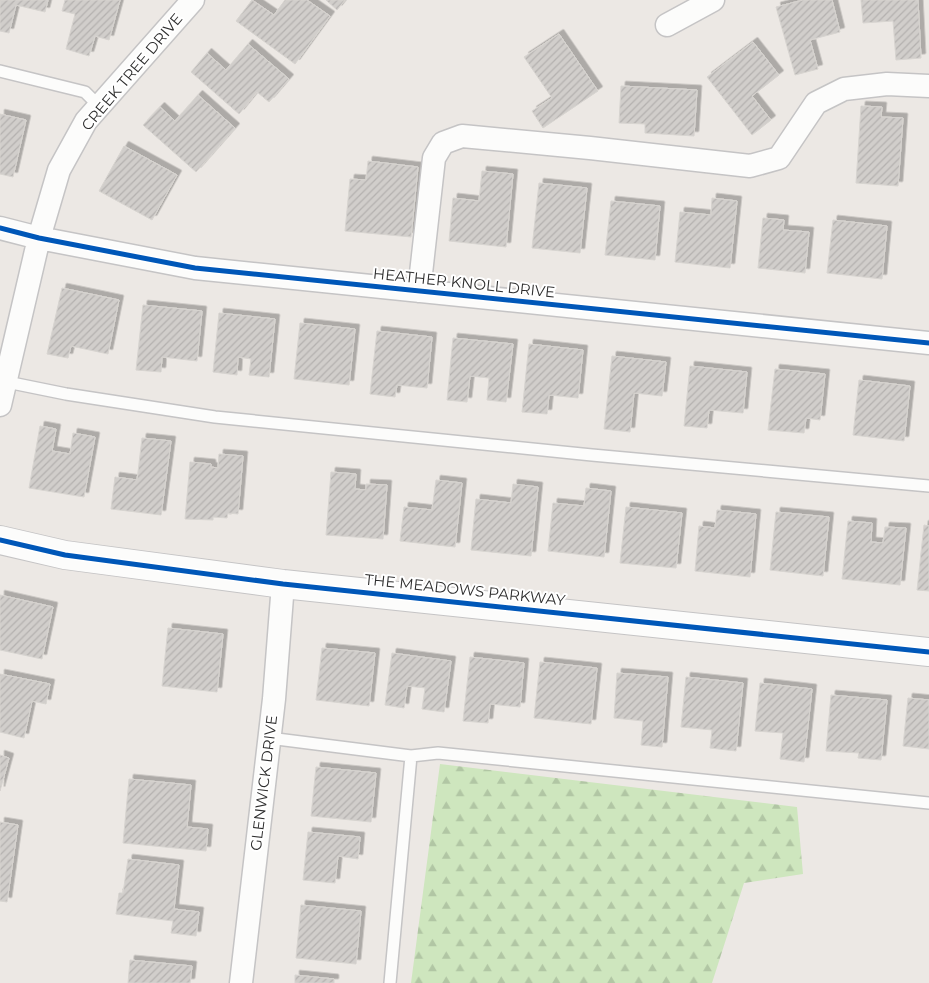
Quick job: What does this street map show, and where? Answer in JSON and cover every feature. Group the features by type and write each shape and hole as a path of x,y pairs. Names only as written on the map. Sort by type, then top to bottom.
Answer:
{"street":[{"name":"CREEK TREE DRIVE","path":"0,405 3,381 39,238 59,170 86,121 193,0"},
{"path":"667,25 713,0"},
{"path":"419,291 434,158 443,143 462,136 750,166 779,158 816,103 844,89 887,84 929,86"},
{"name":"HEATHER KNOLL DRIVE","path":"0,228 39,238 195,268 929,343"},
{"name":"THE MEADOWS PARKWAY","path":"0,540 65,555 283,584 929,652"},
{"name":"GLENWICK DRIVE","path":"241,983 269,738 283,584"}],"lane":[{"path":"0,71 85,92 99,106"},
{"path":"3,381 66,394 215,417 929,486"},
{"path":"269,738 411,756 438,753 929,803"},
{"path":"390,983 411,756"}],"green space":[{"path":"440,764 797,807 803,874 744,883 712,983 411,983"}],"building":[{"path":"0,0 48,0 45,12 16,5 9,33 0,31"},
{"path":"65,0 120,0 109,40 95,36 89,56 66,49 75,14 62,11"},
{"path":"252,0 274,15 285,0 307,0 330,16 295,64 236,21"},
{"path":"326,0 345,0 337,10"},
{"path":"803,0 832,0 840,32 810,40 818,69 795,75 776,7"},
{"path":"861,0 918,0 921,58 896,60 893,21 863,23"},
{"path":"559,34 598,91 543,128 532,111 552,98 524,57"},
{"path":"753,42 779,75 752,96 771,120 752,135 707,77"},
{"path":"248,44 289,79 269,102 257,92 239,114 191,72 207,53 226,70"},
{"path":"621,86 697,90 694,136 645,133 645,124 619,123"},
{"path":"198,95 235,128 196,172 143,125 160,107 175,121"},
{"path":"861,106 882,107 881,117 903,118 898,186 856,183"},
{"path":"0,114 26,120 13,177 0,174"},
{"path":"124,146 177,175 152,220 99,191"},
{"path":"368,161 418,167 411,237 345,231 350,179 366,180"},
{"path":"482,171 513,174 506,247 449,241 453,198 479,201"},
{"path":"539,183 587,188 580,253 532,248"},
{"path":"712,198 737,201 730,268 675,262 680,212 711,215"},
{"path":"611,201 660,206 655,260 605,255"},
{"path":"763,218 784,220 783,230 809,232 805,273 758,268"},
{"path":"833,220 887,226 882,279 827,273"},
{"path":"62,288 119,300 108,354 71,346 68,358 47,354"},
{"path":"143,305 202,311 197,361 162,357 161,372 136,370"},
{"path":"219,313 275,319 269,377 249,375 251,359 238,357 237,375 213,372"},
{"path":"300,323 355,329 349,385 294,379"},
{"path":"377,331 432,337 427,388 397,385 395,397 370,394"},
{"path":"453,338 513,344 506,402 487,400 489,378 470,376 467,402 447,400"},
{"path":"529,344 583,350 578,398 549,395 547,414 522,412"},
{"path":"612,356 666,362 662,396 634,393 630,432 604,429"},
{"path":"690,366 747,372 743,413 709,410 707,428 684,426"},
{"path":"775,369 825,374 820,420 806,418 804,433 768,430"},
{"path":"859,380 910,386 904,441 853,435"},
{"path":"40,426 56,429 52,451 70,454 73,433 95,437 84,497 29,488"},
{"path":"142,438 171,441 161,515 111,509 115,477 137,480"},
{"path":"219,454 243,456 238,514 228,513 227,518 213,517 213,520 185,519 190,462 211,464 211,467 218,468"},
{"path":"331,472 356,474 355,489 366,490 366,484 387,485 383,539 326,535"},
{"path":"436,480 462,483 455,547 400,541 404,507 432,510"},
{"path":"513,484 538,487 531,556 471,550 476,499 511,503"},
{"path":"586,488 611,491 604,557 548,551 553,503 584,506"},
{"path":"626,507 682,513 676,568 620,563"},
{"path":"717,510 756,514 750,577 695,571 699,526 715,528"},
{"path":"776,512 829,517 823,576 770,570"},
{"path":"848,521 872,523 871,542 883,543 885,527 906,528 900,585 842,579"},
{"path":"924,525 929,526 929,591 917,590"},
{"path":"0,595 53,607 42,659 0,650"},
{"path":"168,628 223,634 217,692 162,686"},
{"path":"322,648 375,653 369,706 316,700"},
{"path":"392,653 451,661 444,712 422,709 425,688 407,686 404,708 385,705"},
{"path":"470,657 524,663 520,707 490,704 488,723 463,721"},
{"path":"540,662 597,668 591,724 534,718"},
{"path":"617,673 668,677 662,747 641,745 643,721 614,718"},
{"path":"0,674 50,684 46,704 32,701 24,738 0,732"},
{"path":"686,677 743,683 736,751 710,748 712,730 681,727"},
{"path":"760,683 812,689 804,762 780,759 783,733 755,731"},
{"path":"831,695 887,700 881,760 858,758 859,753 826,751"},
{"path":"908,698 929,700 929,749 903,746"},
{"path":"0,755 9,758 0,791"},
{"path":"316,767 376,773 371,822 311,816"},
{"path":"129,779 191,785 187,827 208,829 206,851 123,843"},
{"path":"0,822 18,825 7,902 0,901"},
{"path":"308,832 360,837 358,859 338,856 335,883 303,880"},
{"path":"128,859 179,865 174,909 199,912 196,936 171,933 173,921 116,914 119,893 123,893"},
{"path":"301,905 361,911 356,964 296,958"},
{"path":"130,960 192,966 190,983 128,983"},
{"path":"295,975 334,979 334,983 295,983"}],"cycle path":[{"path":"0,228 39,238 195,268 929,343"},
{"path":"0,540 65,555 283,584 929,652"}]}
